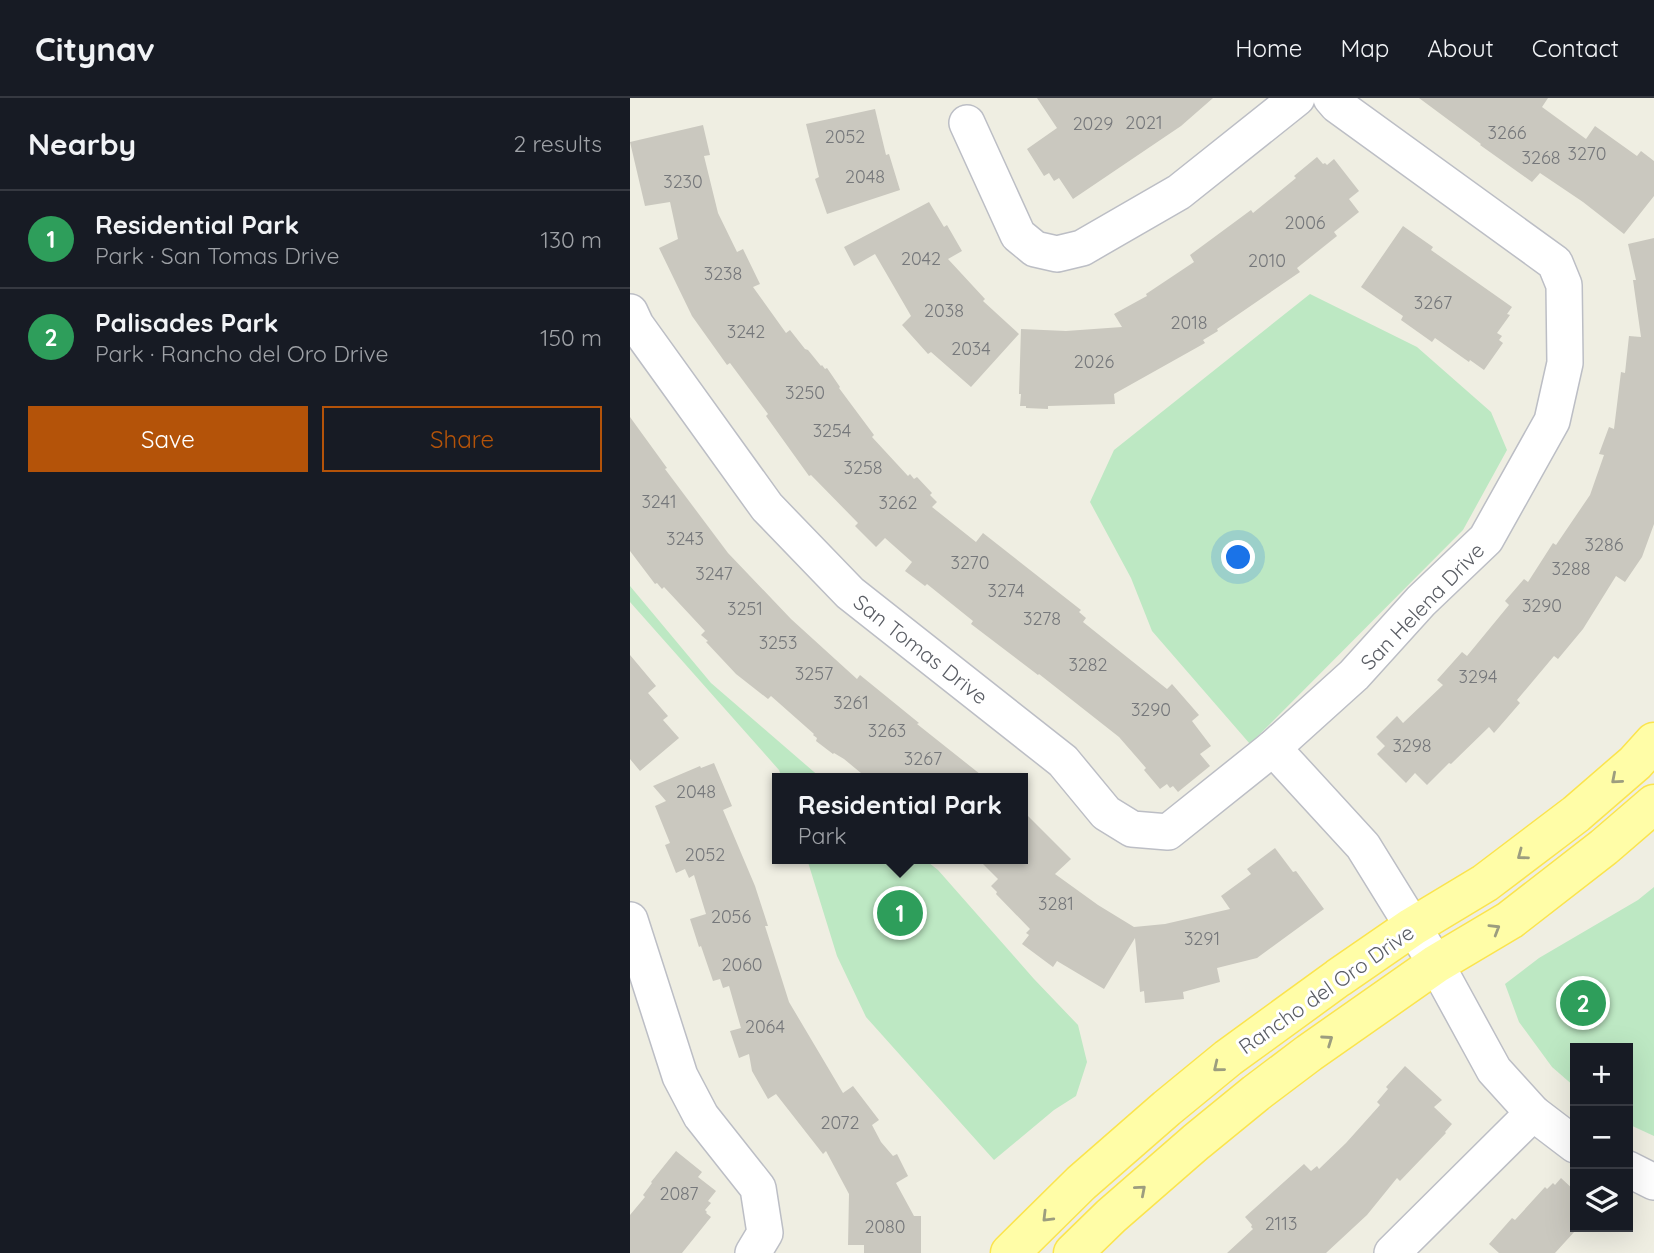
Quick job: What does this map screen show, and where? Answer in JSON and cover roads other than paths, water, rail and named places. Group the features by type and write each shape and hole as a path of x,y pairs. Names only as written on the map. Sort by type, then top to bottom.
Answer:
{"main road":[{"name":"Rancho del Oro Drive","path":"1010,1253 1081,1183 1228,1058 1412,927 1485,883 1576,814 1635,763 1654,742"},
{"name":"Rancho del Oro Drive","path":"1073,1253 1111,1216 1256,1093 1436,964 1510,920 1604,848 1654,804"}],"street":[{"path":"967,123 1018,235 1035,249 1057,254 1082,248 1179,192 1297,98"},
{"name":"San Helena Drive","path":"1273,748 1354,675 1421,601 1486,539 1552,421 1565,363 1564,285 1555,263 1336,105 1331,98"},
{"name":"San Tomas Drive","path":"630,312 636,326 767,507 850,593 1063,761 1106,813 1132,829 1168,832 1273,748"},
{"path":"1273,748 1363,846 1436,964 1494,1070 1533,1113 1570,1141"},
{"path":"630,920 680,1076 701,1116 758,1188 765,1233 753,1253"},
{"path":"1392,1253 1533,1113"},
{"path":"1633,1172 1654,1182"}],"place":[{"name":"Residential Park","path":"900,913"},
{"name":"Palisades Park","path":"1583,1003"}]}
